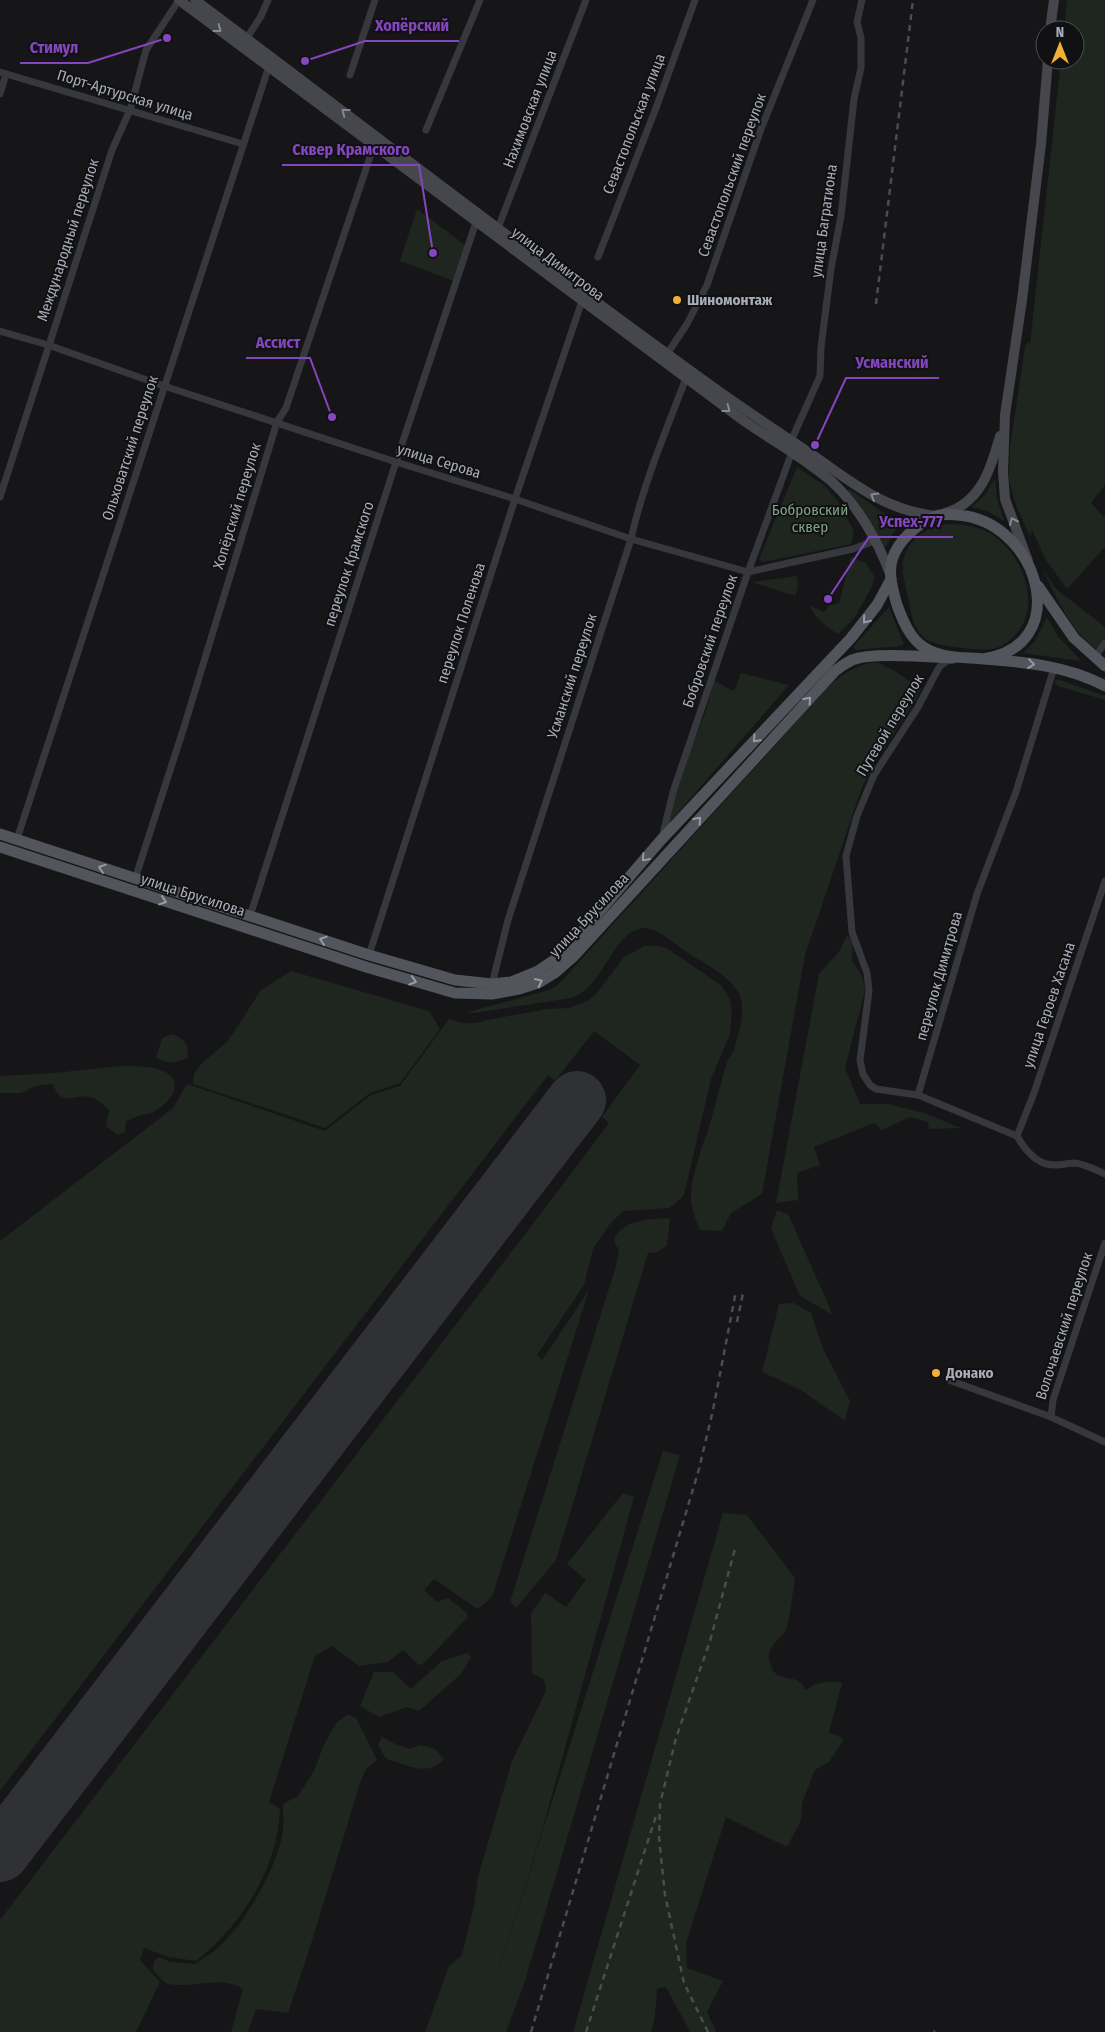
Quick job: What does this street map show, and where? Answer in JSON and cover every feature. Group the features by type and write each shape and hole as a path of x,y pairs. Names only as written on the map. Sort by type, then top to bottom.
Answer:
{"main road":[{"name":"улица Димитрова","path":"179,0 744,422 792,452 830,480 846,496 874,541 891,577 896,603 912,636 919,644 932,652 953,658 983,659 1054,668 1078,674 1105,686"},
{"name":"улица Димитрова","path":"194,0 667,354 750,414 856,486 887,504 915,513 938,516 954,514 977,518 994,526 1015,544 1030,567 1038,595 1037,609 1026,636 1019,644 1007,652 983,659"},
{"path":"1051,20 1054,0"},
{"path":"938,516 962,506 984,483 994,459 1005,416 1022,300 1041,144 1047,70"},
{"path":"1005,416 1003,472 1005,500 1030,567"},
{"name":"улица Димитрова","path":"891,577 893,558 902,540 921,524 938,516"},
{"name":"улица Брусилова","path":"0,834 369,955 455,980 492,984 510,982 538,971 563,954 661,840 851,638 877,605 891,577"},
{"name":"улица Димитрова","path":"1034,579 1074,638 1105,666"},
{"name":"улица Брусилова","path":"0,847 366,967 455,993 492,994 518,989 538,983 556,972 573,957 835,671 851,660 859,658 887,656 953,658"}],"street":[{"name":"Международный переулок","path":"0,497 112,150 130,110 146,50 179,0"},
{"path":"246,38 268,0"},
{"path":"350,75 375,0"},
{"path":"426,130 480,0"},
{"name":"Нахимовская улица","path":"498,228 586,0"},
{"name":"Севастопольская улица","path":"598,257 656,108 695,0"},
{"name":"Севастопольский переулок","path":"667,354 687,324 707,285 762,129 813,0"},
{"name":"улица Багратиона","path":"791,441 820,376 821,347 830,278 841,216 854,99 861,68 861,38 857,22 862,0"},
{"name":"Ольховатский переулок","path":"18,839 269,66"},
{"name":"Порт-Артурская улица","path":"3,73 243,144"},
{"path":"0,94 3,73"},
{"name":"Хопёрский переулок","path":"135,879 184,728 277,422 286,408 374,145"},
{"name":"переулок Крамского","path":"250,916 396,462 476,222"},
{"name":"переулок Поленова","path":"369,955 515,499 582,301"},
{"name":"улица Серова","path":"0,331 48,345 164,386 515,499 631,539 748,572 853,549 874,541"},
{"name":"Усманский переулок","path":"492,984 508,920 631,539 655,458 686,378"},
{"name":"Бобровский переулок","path":"661,840 673,792 748,572 792,452"},
{"path":"1094,658 1105,643"},
{"name":"Путевой переулок","path":"918,1095 876,1089 870,1085 863,1074 860,1060 869,991 867,974 859,947 852,932 846,856 855,822 874,775 918,707 941,665 953,658"},
{"name":"переулок Димитрова","path":"918,1095 977,894 1022,774 1054,668"},
{"name":"улица Героев Хасана","path":"1017,1136 1034,1093 1105,881"},
{"path":"918,1095 1017,1136 1024,1148 1046,1164 1053,1166 1077,1163 1105,1174"},
{"name":"Волочаевский переулок","path":"1051,1417 1054,1400 1105,1243"},
{"path":"949,1380 1051,1417 1105,1442"}],"green space":[{"path":"1067,0 1105,0 1105,485 1091,503 1105,518 1105,547 1067,589 1046,560 1032,530 1030,536 1016,506 1009,479 1010,447 1025,347 1028,342 1030,344 1060,70 1085,70 1085,20 1065,20"},
{"path":"417,209 465,245 454,281 400,261"},
{"name":"Бобровский сквер","path":"797,467 825,486 839,503 854,531 851,544 763,562 759,559"},
{"path":"995,479 997,498 1004,521 987,511 971,507 984,496"},
{"path":"849,489 885,514 905,520 894,532 885,548 848,491"},
{"path":"947,524 971,526 994,536 1005,545 1021,570 1026,584 1027,613 1022,626 1012,638 997,648 968,649 930,642 921,635 914,622 903,576 905,553 909,545 923,533 934,527"},
{"path":"851,557 866,563 875,578 855,617 838,634 821,622 809,605 824,612 829,606 839,603"},
{"path":"1042,568 1056,589 1105,627 1105,639 1097,650 1087,642 1071,623"},
{"path":"797,576 798,587 795,596 752,582"},
{"path":"889,607 904,644 901,646 856,650 853,647"},
{"path":"1047,617 1058,636 1081,661 1023,653 1035,641"},
{"path":"877,662 895,671 921,689 862,787 805,955 762,1194 731,1213 722,1231 700,1230 694,1216 691,1201 692,1183 727,1063 737,1039 742,1017 740,996 730,982 717,971 666,937 653,930 642,928 622,940 592,983 582,992 571,998 475,1013 468,1012 549,990 557,986 828,687 850,670"},
{"path":"741,673 789,685 669,823 663,819 706,711 714,681 734,691"},
{"path":"1057,679 1105,696 1105,700 1058,686 1054,683"},
{"path":"847,935 853,942 852,960 862,976 865,990 845,1068 860,1104 888,1104 924,1113 961,1128 929,1129 928,1122 910,1117 882,1130 874,1123 814,1147 820,1165 797,1173 798,1200 776,1203 819,974 839,952"},
{"path":"644,946 660,946 668,949 722,986 730,1000 732,1011 730,1034 711,1079 684,1195 669,1208 623,1211 609,1225 593,1249 584,1285 537,1355 542,1360 589,1290 492,1597 479,1608 476,1608 434,1579 424,1590 437,1602 448,1598 466,1612 468,1617 423,1664 419,1665 403,1650 388,1662 359,1666 332,1646 315,1656 269,1802 280,1809 278,1831 265,1874 242,1913 213,1947 196,1961 168,1957 144,1948 140,1960 160,1982 136,2032 0,2032 0,1920 609,1123 602,1117 640,1065 594,1031 555,1081 548,1075 0,1791 0,1241 173,1108 187,1084 325,1131 371,1095 400,1086 449,1019 463,1023 473,1023 547,1009 569,1008 589,1000 597,993 623,958"},
{"path":"291,971 429,1011 440,1029 400,1083 370,1093 325,1128 193,1084 194,1074 201,1064 228,1041 261,990"},
{"path":"171,1034 185,1042 188,1057 172,1062 156,1058 162,1038"},
{"path":"120,1066 142,1066 158,1069 170,1075 174,1080 175,1086 171,1097 161,1107 152,1113 143,1114 126,1121 125,1132 117,1135 106,1126 109,1110 100,1102 92,1098 83,1097 64,1098 56,1091 53,1084 36,1086 21,1093 0,1093 0,1076 55,1073"},
{"path":"777,1210 788,1214 833,1315 800,1296 771,1229"},
{"path":"670,1218 667,1245 658,1252 648,1253 556,1560 516,1608 510,1602 616,1266 619,1249 615,1245 615,1237 632,1223"},
{"path":"794,1303 811,1313 823,1349 850,1401 845,1421 801,1390 762,1372 779,1304"},
{"path":"663,1451 680,1455 525,1981 506,2032 479,2032"},
{"path":"623,1493 634,1497 541,1835 479,2032 425,2032 449,1966 462,1955 474,1905 478,1877 512,1761 546,1691 544,1680 532,1673 531,1613 545,1593 566,1607 586,1580 567,1564"},
{"path":"723,1513 747,1515 795,1578 787,1627 770,1650 770,1663 774,1672 778,1675 798,1681 806,1690 823,1682 842,1683 829,1732 844,1739 829,1762 815,1770 802,1803 801,1820 787,1847 726,1817 686,1943 687,1968 723,1981 707,2012 716,2032 690,2032 666,1987 657,1989 655,2016 651,2032 573,2032"},
{"path":"467,1653 471,1657 461,1674 419,1711 407,1707 379,1717 360,1706 374,1672 393,1672 411,1689 442,1661"},
{"path":"348,1714 356,1718 377,1760 366,1769 361,1780 288,2013 256,2009 248,2032 231,2032 243,1989 236,1985 221,1982 182,1985 168,1984 153,1969 154,1961 159,1957 170,1962 195,1964 217,1949 230,1936 259,1893 275,1860 283,1831 283,1804 298,1796 314,1771 323,1747 336,1723"},
{"path":"382,1737 409,1749 421,1745 435,1749 444,1759 438,1765 424,1769 386,1759 378,1745"}],"runway":[{"path":"0,1853 577,1100"}],"railway":[{"path":"876,304 913,0"},
{"path":"531,2032 699,1469 713,1410 736,1291"},
{"path":"737,1322 743,1293"},
{"path":"708,2032 684,1983 665,1895 659,1837 660,1804 676,1738 710,1641 735,1549"},
{"path":"586,2032 656,1816"}],"place":[{"name":"Стимул","path":"167,38"},
{"name":"Хопёрский","path":"305,61"},
{"name":"Сквер Крамского","path":"433,253"},
{"name":"Шиномонтаж","path":"677,300"},
{"name":"Ассист","path":"332,417"},
{"name":"Усманский","path":"815,445"},
{"name":"Успех-777","path":"828,599"},
{"name":"Донако","path":"936,1373"}]}
